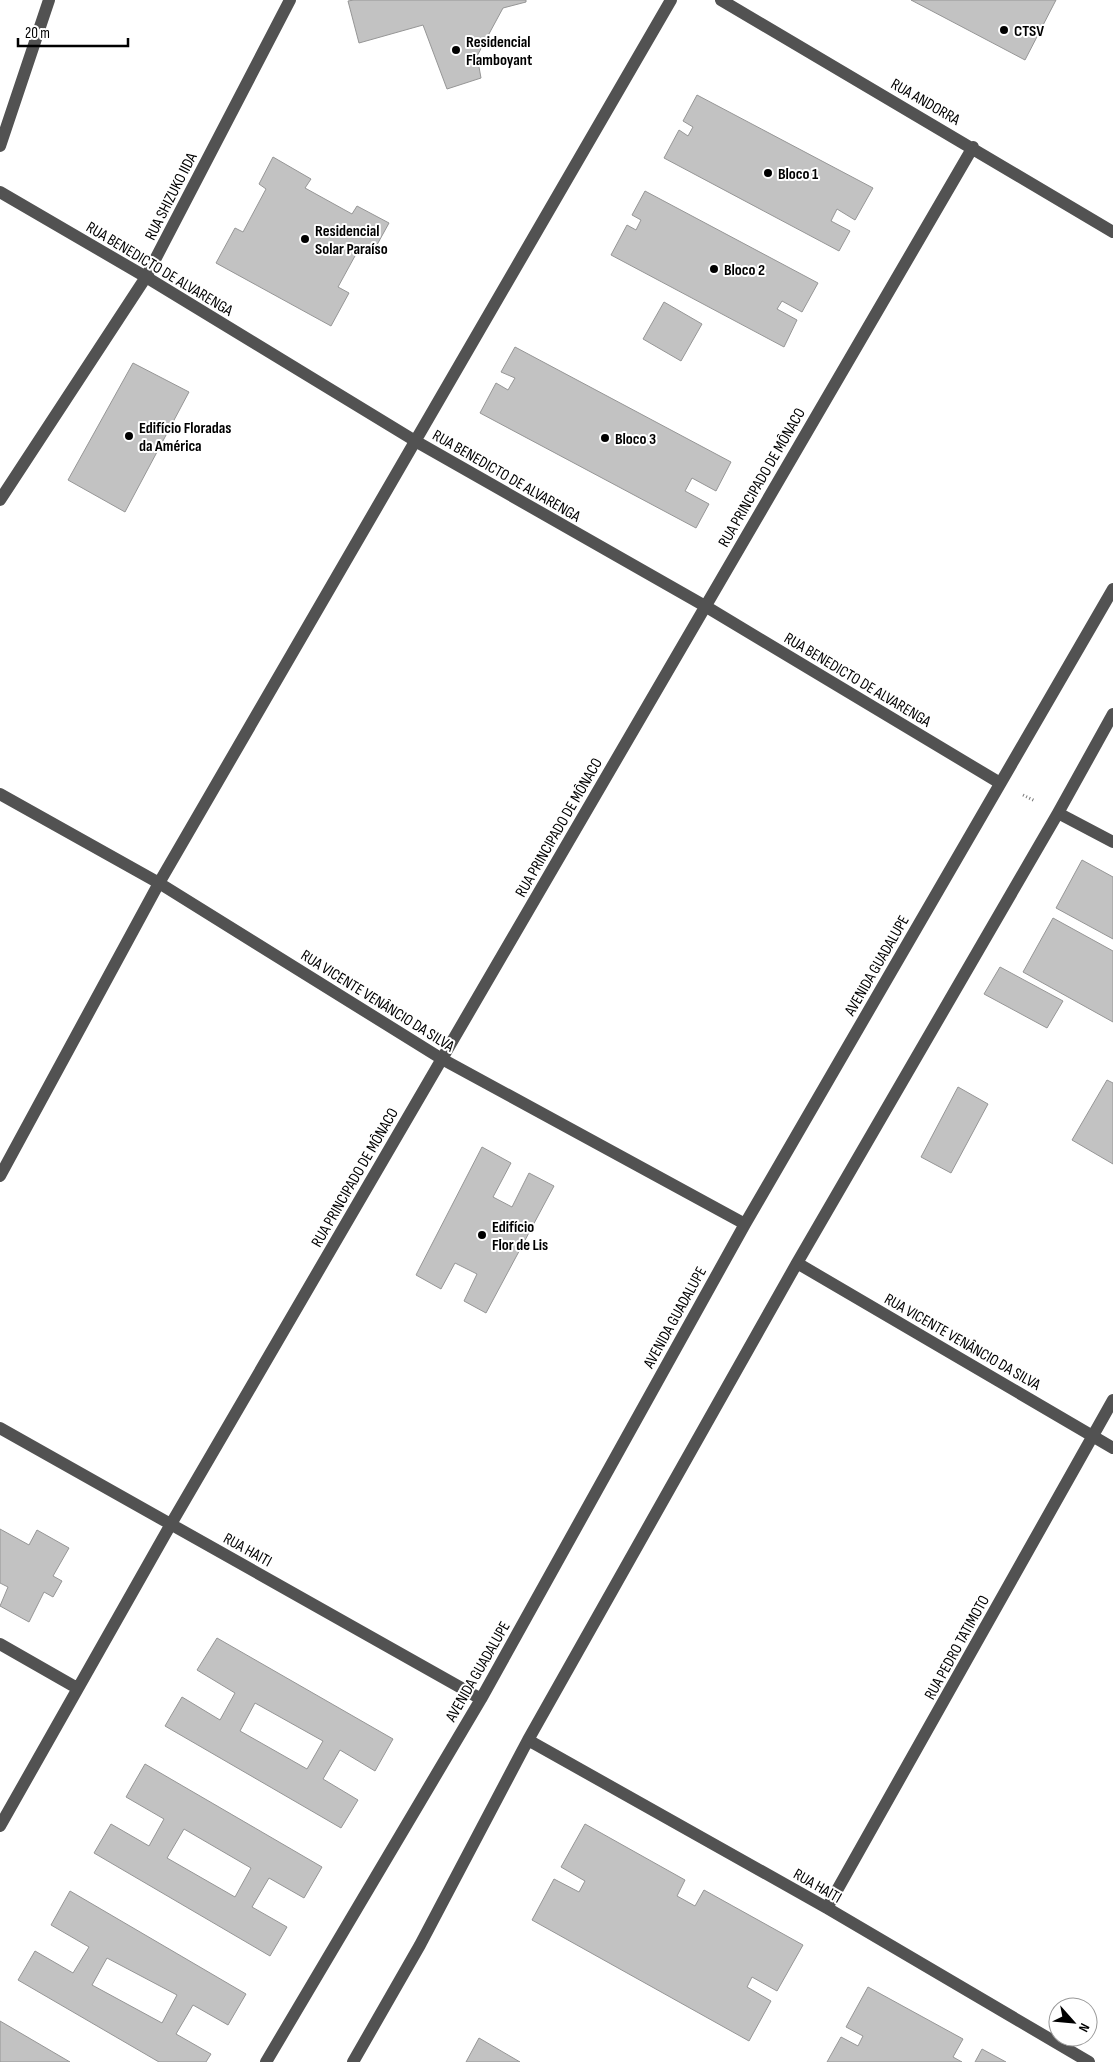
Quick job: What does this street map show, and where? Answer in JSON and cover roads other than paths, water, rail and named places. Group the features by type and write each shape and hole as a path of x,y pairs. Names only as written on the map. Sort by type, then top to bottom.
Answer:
{"street":[{"path":"0,146 49,0"},
{"name":"RUA SHIZUKO IIDA","path":"0,500 146,277 290,0"},
{"path":"0,1176 159,883 417,442 672,0"},
{"name":"RUA ANDORRA","path":"721,0 973,147 1113,232"},
{"name":"RUA PRINCIPADO DE MÔNACO","path":"0,1826 171,1524 973,147"},
{"name":"RUA BENEDICTO DE ALVARENGA","path":"0,192 146,277 417,442 705,606 1000,783"},
{"name":"AVENIDA GUADALUPE","path":"266,2062 481,1698 745,1224 1113,589"},
{"path":"354,2062 420,1945 528,1740 796,1263 1058,813 1113,714"},
{"name":"RUA VICENTE VENÂNCIO DA SILVA","path":"0,794 159,883 442,1059 745,1224"},
{"path":"1058,813 1113,842"},
{"name":"RUA VICENTE VENÂNCIO DA SILVA","path":"796,1263 1113,1448"},
{"name":"RUA PEDRO TATIMOTO","path":"827,1908 1113,1400"},
{"name":"RUA HAITI","path":"0,1428 481,1698"},
{"path":"0,1644 77,1688"},
{"name":"RUA HAITI","path":"528,1740 827,1908 1089,2062"}],"place":[{"name":"CTSV","path":"1004,30"},
{"name":"Residencial Flamboyant","path":"456,50"},
{"name":"Bloco 1","path":"768,173"},
{"name":"Residencial Solar Paraíso","path":"305,239"},
{"name":"Bloco 2","path":"714,269"},
{"name":"Edifício Floradas da América","path":"129,436"},
{"name":"Bloco 3","path":"605,438"},
{"name":"Edifício Flor de Lis","path":"482,1235"}]}
